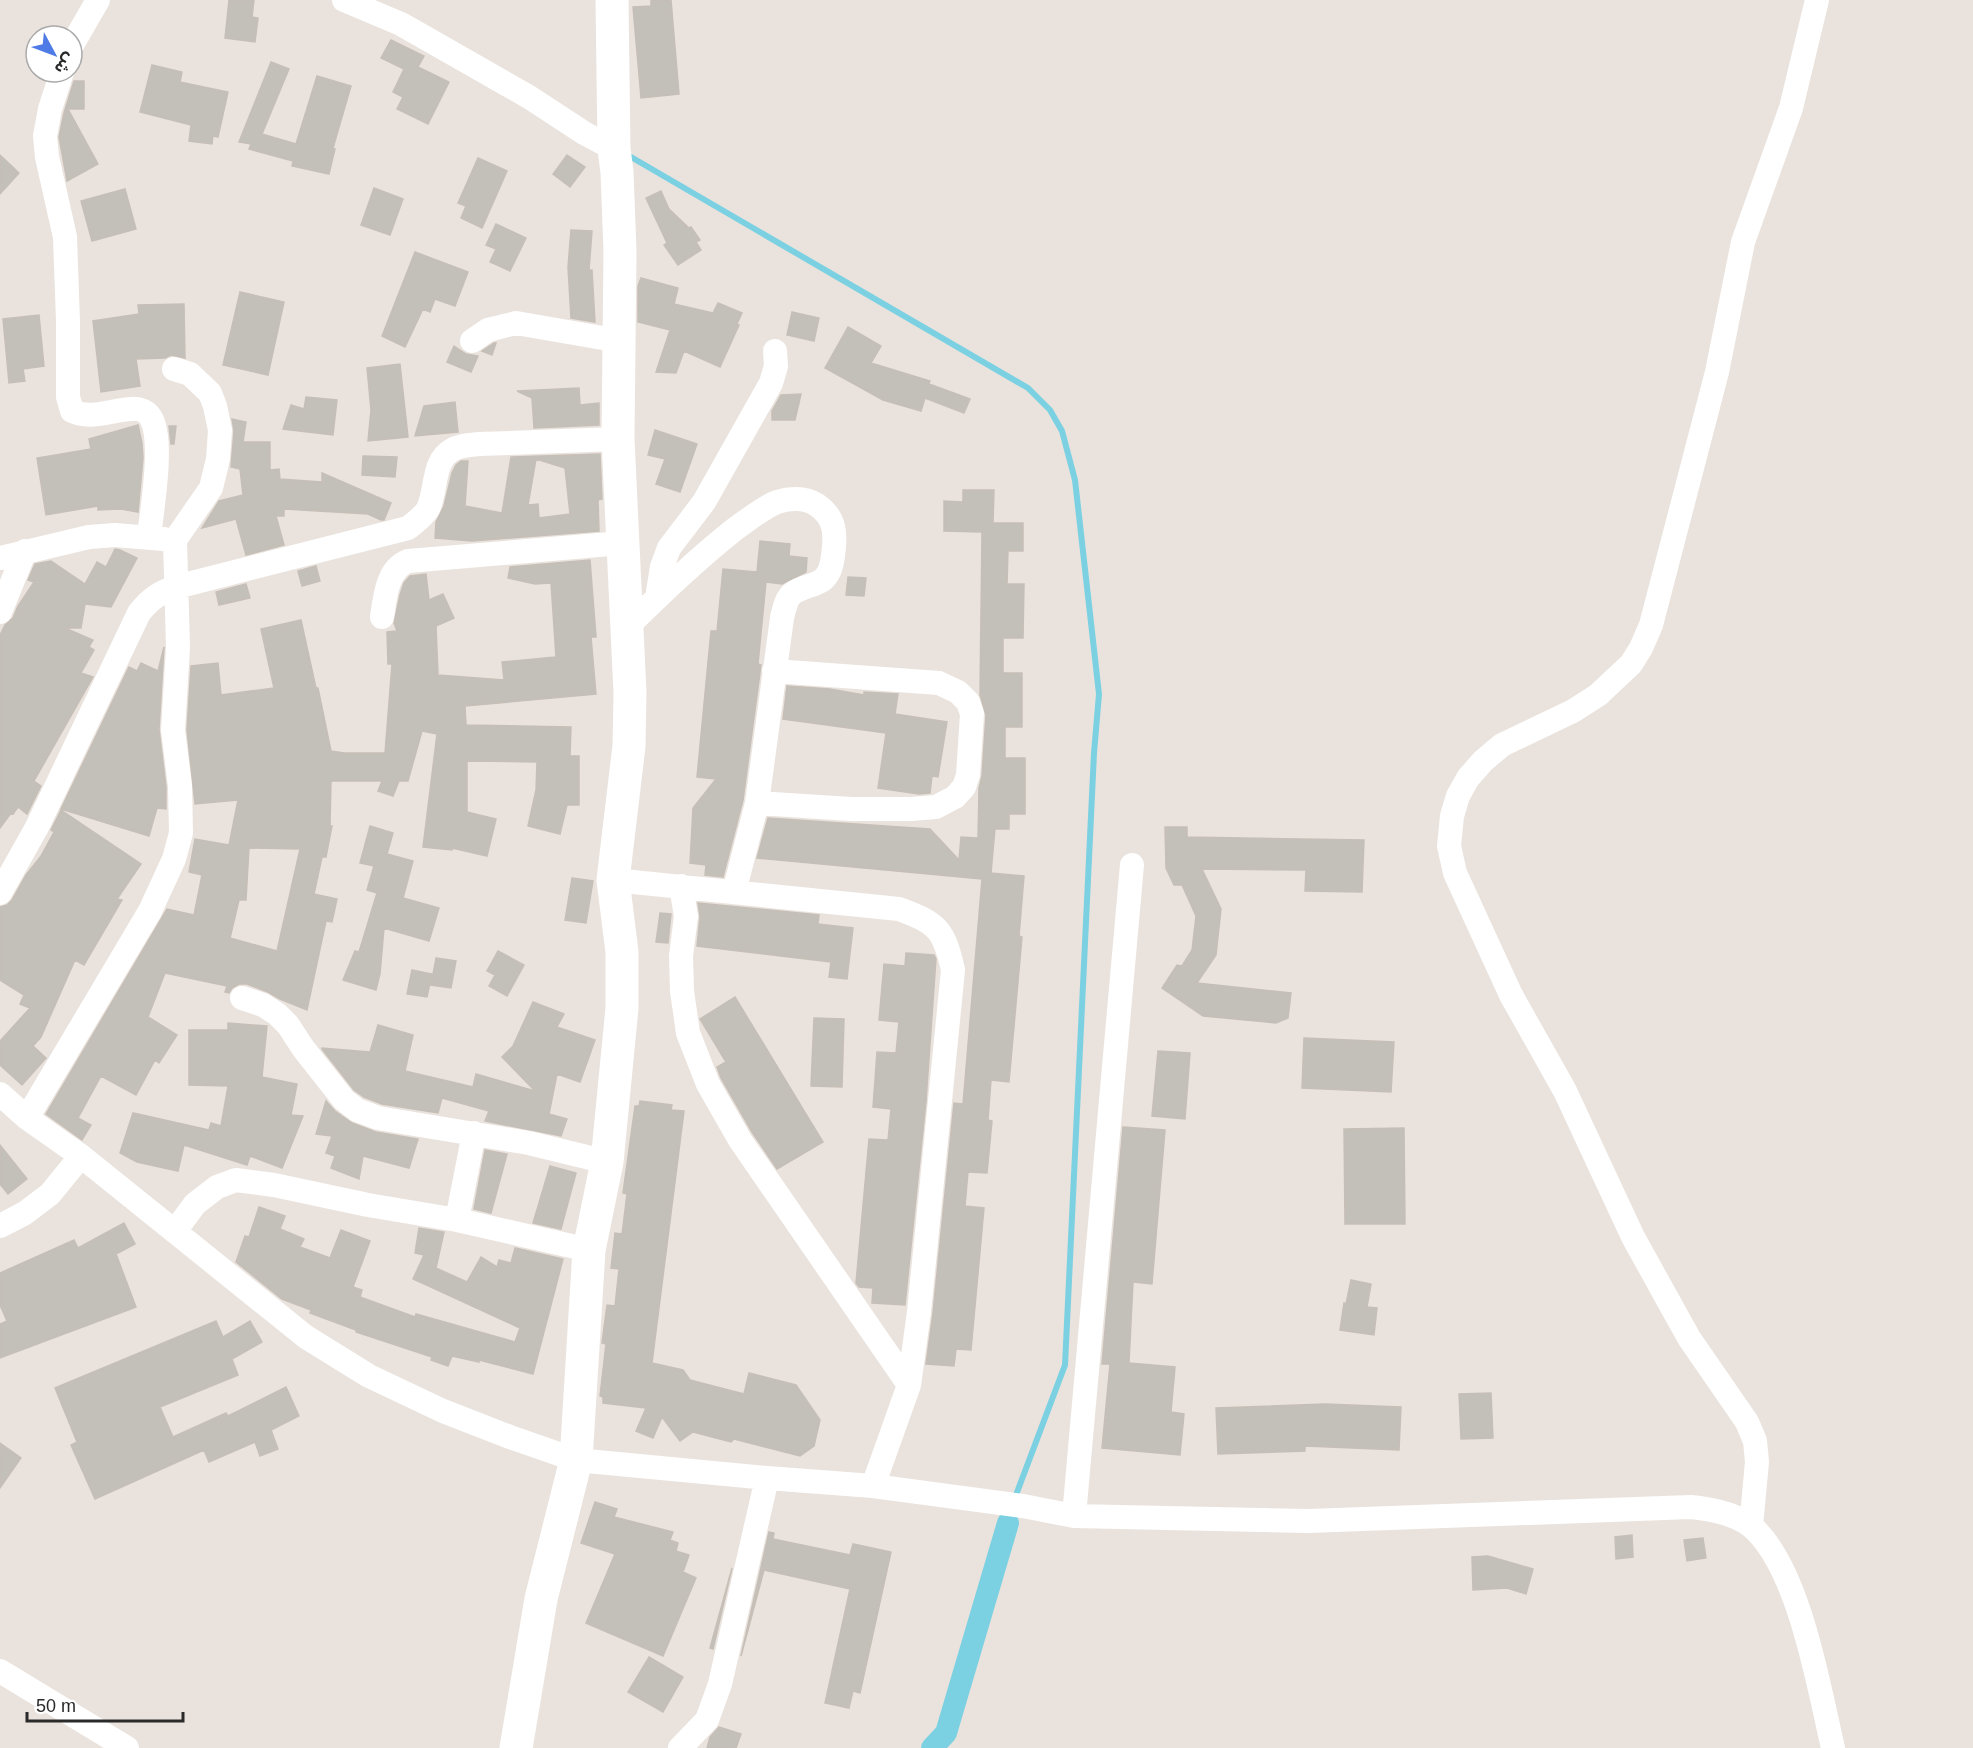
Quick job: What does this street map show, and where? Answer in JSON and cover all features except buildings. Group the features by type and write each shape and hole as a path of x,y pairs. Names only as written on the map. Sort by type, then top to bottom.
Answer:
{"main road":[{"path":"516,1748 541,1599 576,1460 589,1250 607,1162 622,1008 622,952 613,880 628,747 630,693 618,439 620,341 612,0"}],"street":[{"path":"84,24 98,0"},
{"path":"344,0 401,24 509,85 614,149"},
{"path":"1751,1526 1757,1462 1755,1442 1747,1422 1689,1338 1633,1237 1565,1091 1511,995 1455,873 1449,846 1452,816 1458,796 1468,778 1483,761 1502,745 1573,711 1598,695 1631,664 1641,648 1651,625 1718,372 1743,242 1791,108 1817,0"},
{"path":"58,84 45,136 47,157 66,247 68,397 72,411 80,415 89,416 134,408 150,415 155,432 157,456 149,537"},
{"path":"472,341 488,330 516,323 620,341"},
{"path":"657,598 662,567 669,548 704,502 771,383 776,366 775,351"},
{"path":"27,1118 150,911 174,860 181,833 180,786 173,730 178,648 175,540 211,488 218,459 220,430 210,393 189,375 174,369"},
{"path":"0,893 37,827 139,613 162,591 408,528 420,520 428,509 437,472 443,458 450,451 459,447 479,444 618,439"},
{"path":"627,627 714,546 750,518 777,502 798,498 812,501 830,517 835,527 833,559 822,581 791,594 786,602 774,671 757,803 734,892"},
{"path":"0,558 89,537 115,535 175,540"},
{"path":"382,617 392,574 399,564 408,561 622,543"},
{"path":"0,612 25,551"},
{"path":"757,803 851,809 936,807 955,797 964,787 968,775 972,714 969,702 958,692 939,683 774,671"},
{"path":"1074,1516 1132,865"},
{"path":"613,880 899,909 926,919 939,931 948,948 953,970 919,1312 909,1385 873,1486"},
{"path":"681,886 686,916 681,956 682,992 688,1033 708,1084 740,1140 909,1385"},
{"path":"242,999 263,1005 277,1014 288,1025 344,1100 357,1110 378,1118 529,1143 607,1162"},
{"path":"2,1099 81,1156 306,1337 369,1376 443,1411 576,1460 873,1486 1023,1506 1074,1516 1310,1521 1691,1507 1730,1514 1751,1526 1773,1552 1786,1579 1799,1611 1833,1748"},
{"path":"457,1220 474,1133"},
{"path":"0,1226 25,1213 50,1194 81,1156"},
{"path":"175,1231 195,1204 217,1187 236,1180 274,1185 368,1205 457,1220 589,1250"},
{"path":"680,1748 707,1720 720,1684 767,1478"},
{"path":"0,1671 127,1748"}],"waterway":[{"path":"631,157 1028,388 1050,410 1062,431 1075,480 1099,694 1094,753 1065,1365 1016,1495"},
{"path":"932,1748 946,1733 1008,1523"}]}
